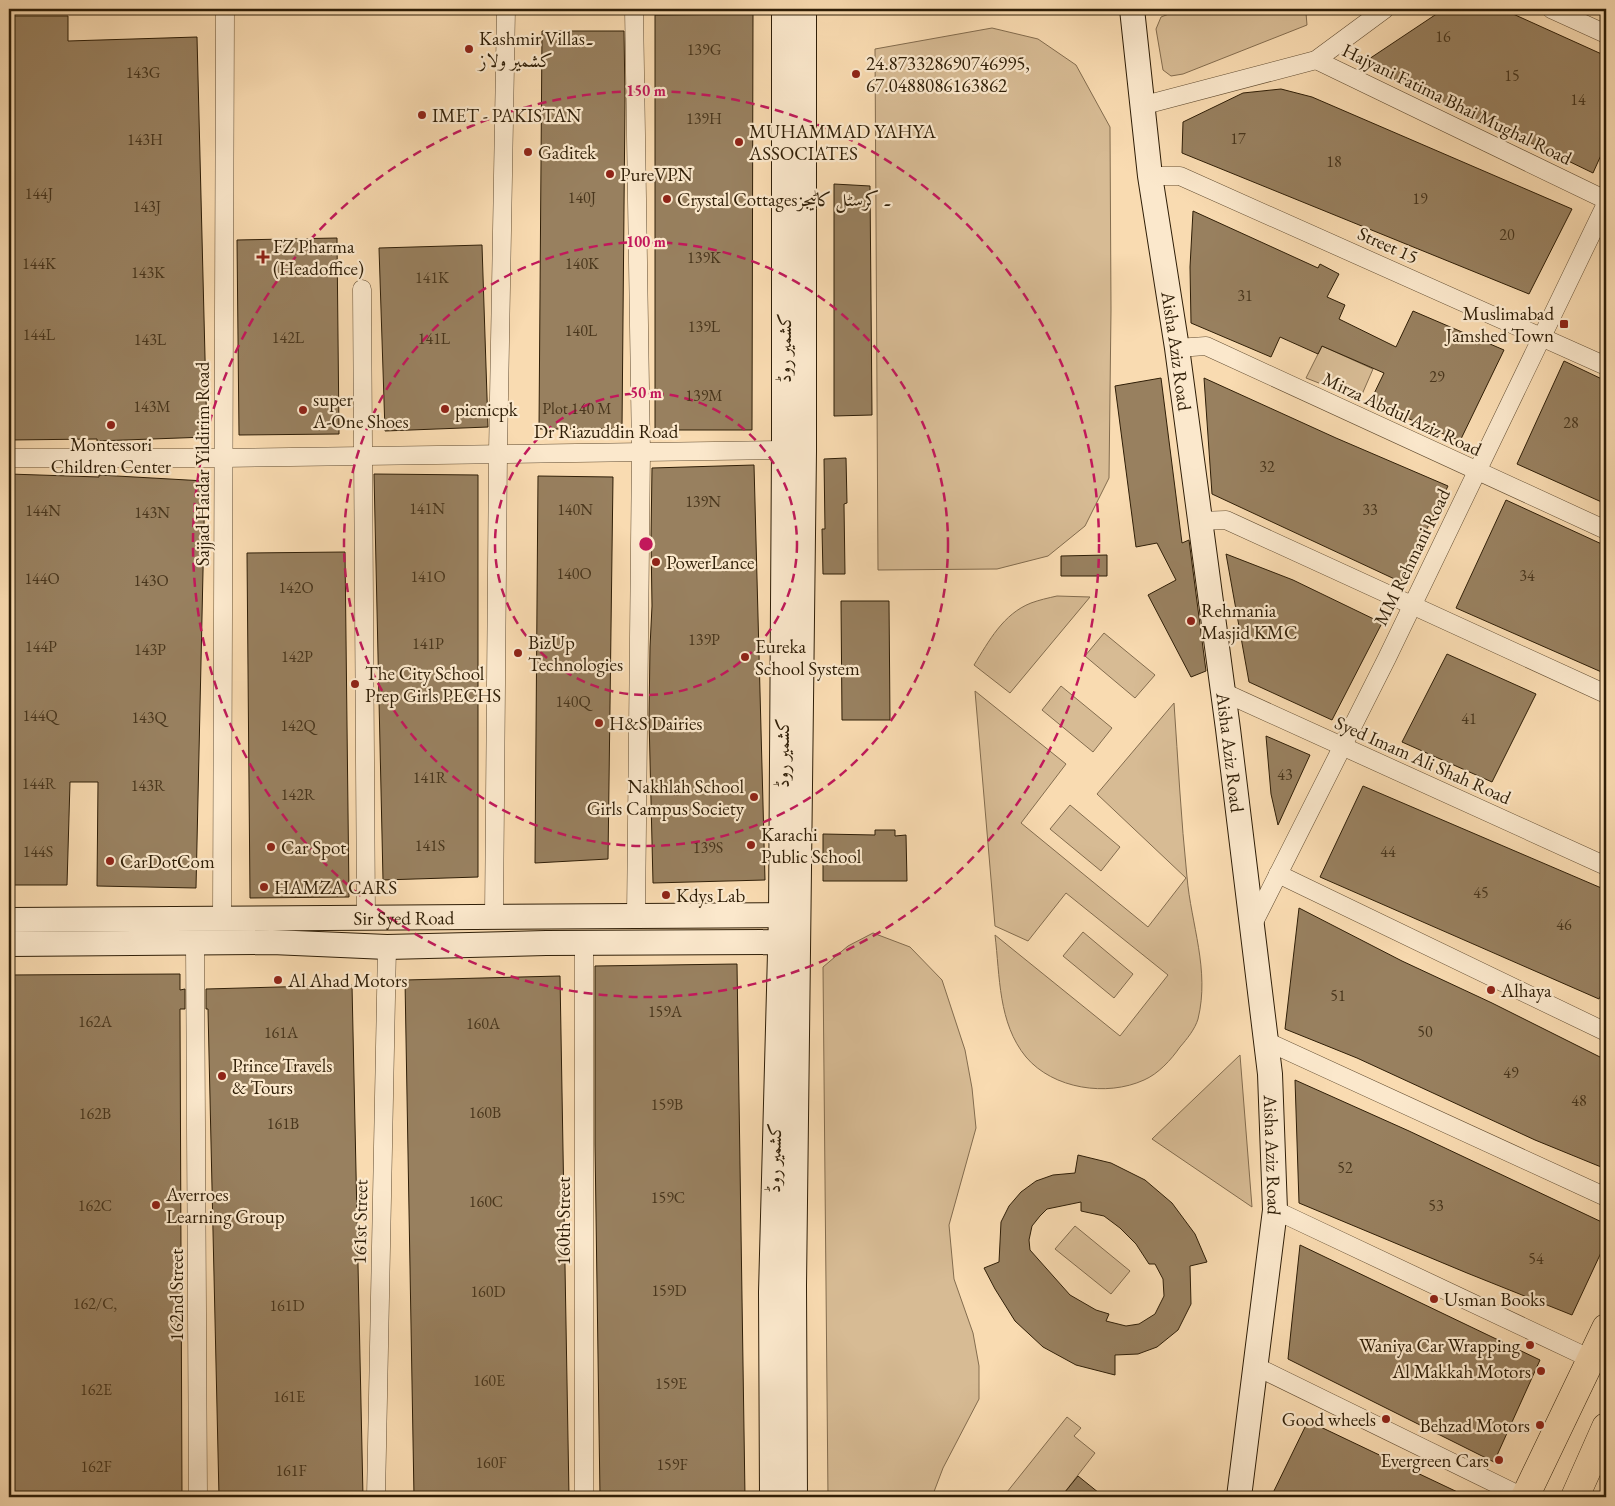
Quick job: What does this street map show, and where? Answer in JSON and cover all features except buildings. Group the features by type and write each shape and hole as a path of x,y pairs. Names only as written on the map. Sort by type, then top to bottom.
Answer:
{"main road":[{"name":"کشمیر روڈ","path":"784,9 784,450 790,915"},
{"name":"کشمیر روڈ","path":"772,1497 771,1292 789,941 804,461 804,9"},
{"name":"Aisha Aziz Road","path":"1132,9 1150,176 1177,348 1270,1074 1274,1210 1239,1497"},
{"name":"Sir Syed Road","path":"9,920 790,915"},
{"path":"546,918 546,943"},
{"path":"272,919 272,942"},
{"name":"کشمیر روڈ","path":"789,941 795,1497"},
{"name":"Sir Syed Road","path":"9,944 272,942 387,947 546,943 789,941"},
{"path":"1524,1497 1606,1328"},
{"path":"1575,1497 1606,1427"}],"street":[{"name":"Sajjad Haidar Yildirim Road","path":"222,919 225,9"},
{"path":"494,917 498,453 506,9"},
{"path":"634,9 641,452 636,916"},
{"path":"1141,106 1316,60 1385,9"},
{"path":"1551,9 1606,34"},
{"name":"Hajyani Fatima Bhai Mughal Road","path":"1316,60 1606,200"},
{"name":"Street 15","path":"1150,176 1180,176 1606,366"},
{"name":"MM Rehmani Road","path":"1252,926 1412,606 1606,204"},
{"path":"362,289 366,918"},
{"name":"Mirza Abdul Aziz Road","path":"1177,348 1206,346 1606,530"},
{"name":"Dr Riazuddin Road","path":"9,458 223,458 784,450"},
{"path":"1199,521 1226,520 1606,694"},
{"name":"Syed Imam Ali Shah Road","path":"1222,692 1606,866"},
{"path":"1278,874 1606,1032"},
{"name":"162nd Street","path":"195,942 198,1497"},
{"name":"160th Street","path":"584,944 584,1497"},
{"name":"161st Street","path":"376,1497 387,947"},
{"path":"1266,1041 1606,1197"},
{"path":"1274,1210 1591,1359"},
{"path":"1255,1366 1524,1497"}],"shaded area":[{"path":"1174,12 1306,13 1307,25 1183,74 1171,76 1163,70 1156,29 1161,17"},
{"path":"992,28 1038,39 1076,65 1110,127 1111,310 1109,478 1085,526 1048,556 997,569 878,570 875,49"},
{"path":"1322,346 1373,369 1360,399 1306,378"},
{"path":"1057,596 1090,597 1010,693 974,665 998,629 1012,614 1031,603"},
{"path":"1104,633 1155,675 1135,698 1085,656"},
{"path":"1061,686 1112,728 1093,752 1042,710"},
{"path":"975,691 1066,764 1021,823 1148,927 1186,878 1097,794 1174,703 1189,895 1201,965 1201,1001 1197,1023 1188,1037 1164,1066 1144,1080 1114,1088 1098,1089 1065,1083 1037,1068 1017,1044 1010,1029 1002,999 995,935 1120,1036 1168,975 1066,893 1028,941 995,926"},
{"path":"1070,805 1120,847 1101,871 1050,829"},
{"path":"1083,932 1133,974 1114,998 1063,956"},
{"path":"873,933 910,947 942,980 965,1050 972,1088 976,1128 949,1225 954,1279 973,1333 979,1366 979,1399 943,1468 932,1497 828,1497 823,967 848,946"},
{"path":"1240,1055 1252,1207 1152,1139"},
{"path":"1075,1226 1130,1271 1111,1294 1055,1249"},
{"path":"1067,1417 1081,1428 1074,1436 1095,1453 1061,1497 1003,1497"}],"place":[{"name":"Kashmir Villas۔ کشمیر ولاز","path":"469,49"},
{"name":"24.873328690746995, 67.0488086163862","path":"856,74"},
{"name":"IMET - PAKISTAN","path":"422,115"},
{"name":"MUHAMMAD YAHYA ASSOCIATES","path":"739,142"},
{"name":"Gaditek","path":"528,152"},
{"name":"PureVPN","path":"610,174"},
{"name":"Crystal Cottages۔ کرسٹل کاٹیجز","path":"667,199"},
{"name":"FZ Pharma (Headoffice)","path":"263,257"},
{"name":"Muslimabad Jamshed Town","path":"1564,324"},
{"name":"picnicpk","path":"445,409"},
{"name":"super A-One Shoes","path":"303,410"},
{"name":"Montessori Children Center","path":"111,425"},
{"name":"PowerLance","path":"656,562"},
{"name":"Rehmania Masjid KMC","path":"1191,621"},
{"name":"BizUp Technologies","path":"518,653"},
{"name":"Eureka School System","path":"745,657"},
{"name":"The City School Prep Girls PECHS","path":"355,684"},
{"name":"H&S Dairies","path":"599,723"},
{"name":"Nakhlah School Girls Campus Society","path":"754,797"},
{"name":"Karachi Public School","path":"751,845"},
{"name":"Car Spot","path":"271,847"},
{"name":"CarDotCom","path":"110,861"},
{"name":"HAMZA CARS","path":"264,887"},
{"name":"Kdys Lab","path":"666,895"},
{"name":"Al Ahad Motors","path":"278,980"},
{"name":"Alhaya","path":"1491,990"},
{"name":"Prince Travels & Tours","path":"222,1076"},
{"name":"Averroes Learning Group","path":"156,1205"},
{"name":"Usman Books","path":"1434,1299"},
{"name":"Waniya Car Wrapping","path":"1530,1345"},
{"name":"Al Makkah Motors","path":"1541,1371"},
{"name":"Good wheels","path":"1386,1419"},
{"name":"Behzad Motors","path":"1540,1425"},
{"name":"Evergreen Cars","path":"1499,1460"}]}
